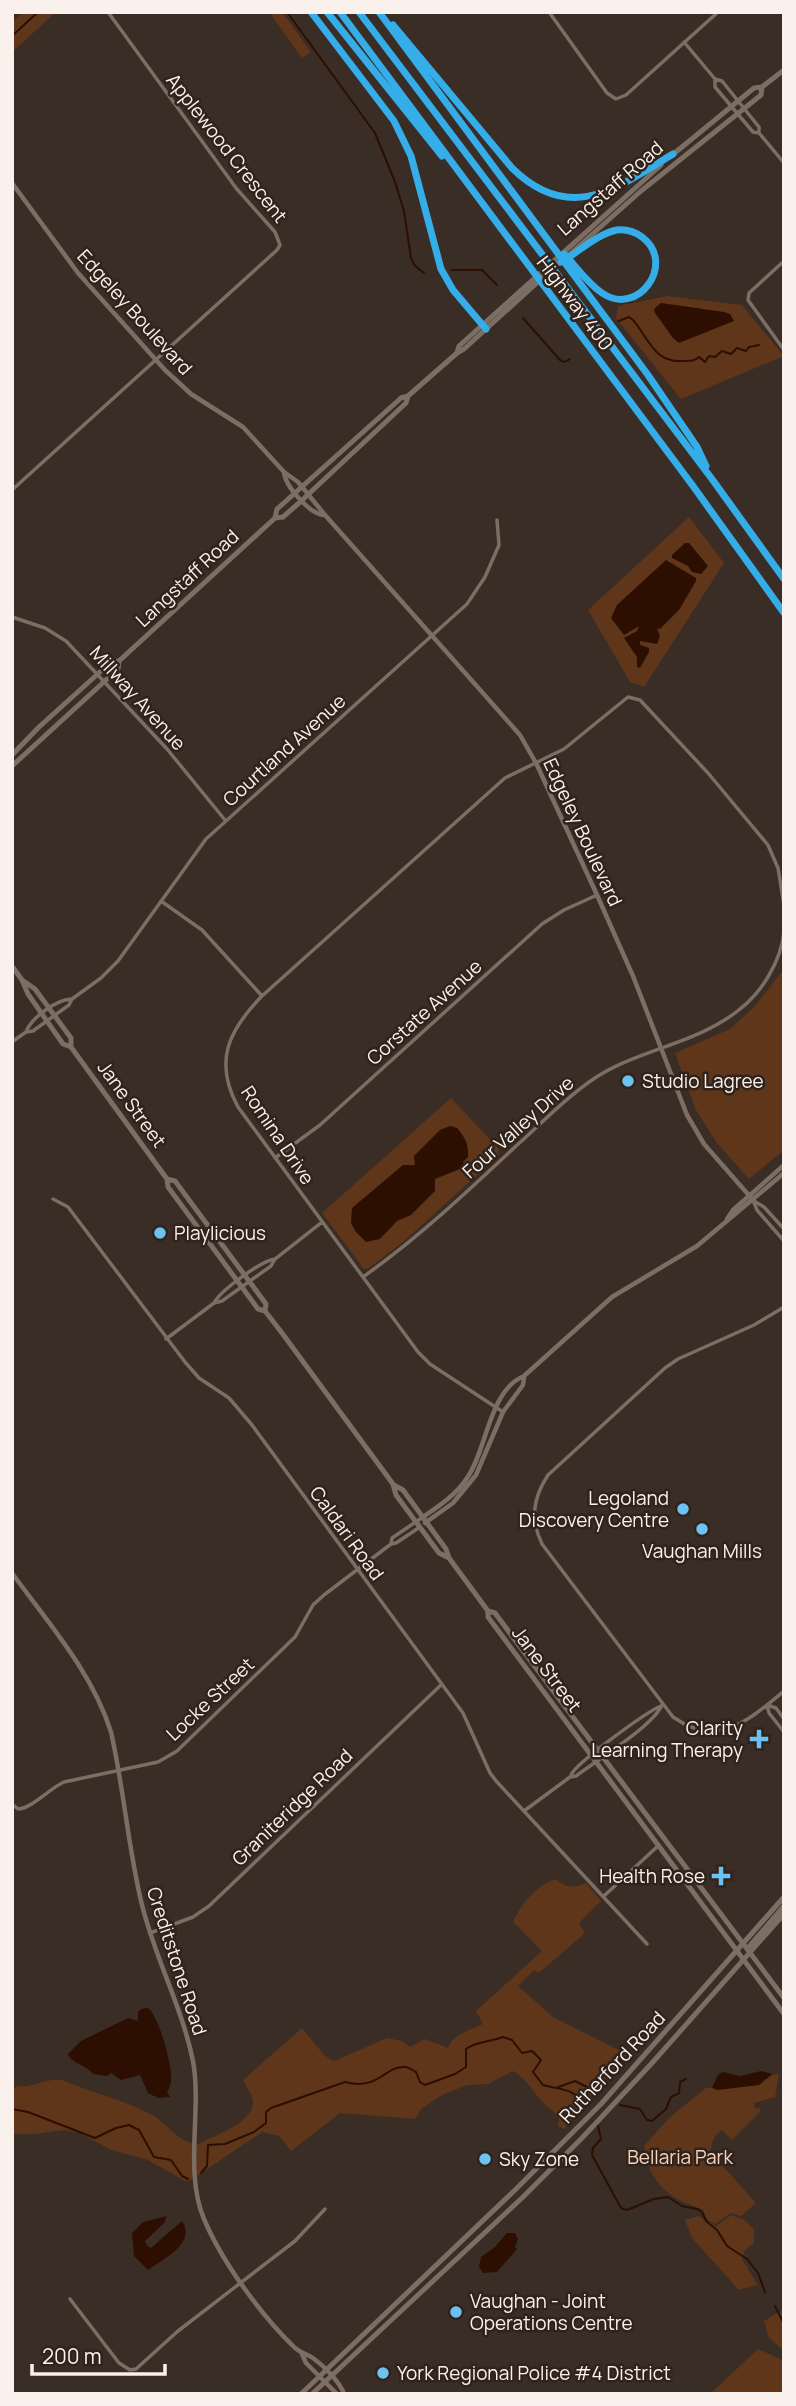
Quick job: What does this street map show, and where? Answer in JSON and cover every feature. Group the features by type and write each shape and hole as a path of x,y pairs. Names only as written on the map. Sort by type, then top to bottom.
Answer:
{"highway":[{"path":"311,12 394,121 411,156 440,269 453,290 484,327"},
{"path":"327,12 440,155 451,163"},
{"name":"Highway 400","path":"340,12 693,486 784,613"},
{"name":"Highway 400","path":"359,12 712,479 784,579"},
{"path":"379,12 672,409 697,447 712,479"},
{"path":"379,12 401,34 512,168 528,183 544,192 573,198 604,194 673,154"},
{"path":"555,248 564,253 595,287 609,297 635,297 649,286 656,266 651,246 632,231 615,231 576,247 560,262"}],"main road":[{"name":"Langstaff Road","path":"576,247 673,154 754,88 762,87 784,70"},
{"name":"Langstaff Road","path":"484,327 523,286 576,247 761,95 762,87"},
{"name":"Langstaff Road","path":"12,766 118,669 120,661 275,518 277,509 295,492 401,398 408,396 457,353 459,346 529,292 560,262"},
{"name":"Langstaff Road","path":"275,518 283,517 406,403 408,396"},
{"name":"Langstaff Road","path":"12,755 111,662 120,661"},
{"name":"Jane Street","path":"12,966 63,1044 71,1047 239,1284 258,1309 265,1311 393,1484 396,1495 439,1553 449,1558"},
{"name":"Jane Street","path":"22,980 36,989 71,1038 71,1047"},
{"name":"Jane Street","path":"167,1179 175,1181 266,1304 265,1311"},
{"name":"Jane Street","path":"393,1484 403,1490 425,1519 446,1549 449,1558 488,1611 488,1617 784,2014"},
{"name":"Jane Street","path":"488,1611 495,1613 784,1998"},
{"name":"Rutherford Road","path":"312,2394 582,2138 744,1958 747,1947 784,1897"},
{"path":"747,1947 784,1906"},
{"name":"Rutherford Road","path":"301,2394 601,2104 738,1951 747,1947 784,1914"}],"street":[{"name":"Applewood Crescent","path":"12,490 278,250 280,245 275,232 236,188 108,12"},
{"path":"549,12 607,93 616,99 626,95 718,12"},
{"path":"684,42 715,79 722,81 784,163"},
{"path":"715,79 715,87 753,132 760,133"},
{"name":"Edgeley Boulevard","path":"12,183 15,191 78,273 155,359 191,394 243,427 284,472 290,474 302,486 324,515 511,724 536,763 597,895 695,1129 704,1144 751,1198"},
{"path":"784,261 749,293 748,300 784,350"},
{"name":"Edgeley Boulevard","path":"284,472 285,480 295,492 316,514 324,515"},
{"name":"Courtland Avenue","path":"72,999 64,999 42,1014 28,1025 26,1032 33,1031 47,1021 101,978 113,966 206,839 467,604 485,577 499,545 497,520"},
{"name":"Millway Avenue","path":"12,617 45,628 66,640 167,749 225,821"},
{"path":"536,763 564,749 628,697 640,700 708,773 768,845 778,868 784,905"},
{"name":"Romina Drive","path":"503,1412 430,1364 322,1222 233,1097 225,1061 226,1050 237,1024 262,996 505,778 536,763"},
{"name":"Corstate Avenue","path":"275,1158 320,1125 542,925 564,909 597,895"},
{"path":"161,901 202,930 262,996"},
{"name":"Four Valley Drive","path":"363,1277 417,1237 577,1091 608,1071 717,1025 740,1010 756,995 779,954 784,932"},
{"path":"12,1042 26,1032"},
{"path":"425,1519 467,1478 476,1462 496,1408 517,1380 524,1377 612,1297 689,1252 784,1165"},
{"path":"751,1198 784,1172"},
{"path":"751,1198 764,1207 784,1229"},
{"path":"751,1198 757,1210 784,1241"},
{"name":"Caldari Road","path":"53,1199 68,1207 166,1339 199,1378 229,1398 252,1425 463,1713 490,1773 647,1944"},
{"path":"166,1339 214,1303 218,1295 271,1266 275,1259 322,1222"},
{"path":"784,1307 754,1325 678,1359 665,1368 548,1475 535,1501 535,1526 542,1544 673,1717 690,1727 713,1731 727,1730 768,1705 784,1691"},
{"path":"418,1524 453,1503 467,1488 483,1462 503,1412 523,1385 524,1377"},
{"name":"Locke Street","path":"12,1804 18,1809 24,1809 64,1782 158,1762 177,1751 295,1637 313,1605 391,1544 392,1538 418,1524"},
{"name":"Creditstone Road","path":"12,1573 85,1673 96,1692 111,1732 138,1886 150,1933 178,2007 193,2061 195,2166 200,2209 219,2252 240,2283 280,2332 302,2354 306,2363 337,2394"},
{"name":"Graniteridge Road","path":"150,1933 193,1917 209,1906 442,1684"},
{"path":"570,1777 572,1771 591,1755 663,1705"},
{"path":"524,1811 658,1715 663,1705"},
{"path":"768,1705 784,1719"},
{"path":"768,1705 769,1713 784,1732"},
{"path":"604,1896 659,1845"},
{"path":"70,2300 119,2363 130,2370 141,2367 178,2331 295,2241 325,2209"},
{"name":"Creditstone Road","path":"302,2354 312,2358 330,2375 344,2394"}],"green space":[{"path":"24,12 56,12 12,52 12,22"},
{"path":"269,12 282,12 311,52 302,58"},
{"path":"667,296 742,305 784,356 681,399 616,318 618,306"},
{"path":"689,517 724,563 644,687 630,682 588,610"},
{"path":"783,970 784,1150 749,1179 717,1143 696,1110 675,1053 730,1029 755,1006"},
{"path":"451,1098 498,1148 499,1155 403,1242 364,1269 322,1213"},
{"path":"555,1879 569,1886 586,1883 601,1901 579,1923 585,1933 539,1973 534,1970 518,1986 553,2017 627,2054 564,2129 558,2126 559,2119 556,2114 513,2071 488,2084 467,2085 442,2095 421,2109 415,2119 340,2113 291,2151 279,2136 262,2132 191,2180 185,2181 146,2159 111,2150 80,2133 64,2130 12,2134 12,2090 17,2086 62,2080 143,2110 180,2138 199,2144 233,2127 248,2115 253,2101 243,2080 302,2028 325,2056 334,2061 387,2038 402,2041 410,2047 425,2039 448,2048 458,2036 483,2024 476,2011 542,1951 513,1922 530,1896"},
{"name":"Bellaria Park","path":"779,2074 775,2097 754,2103 755,2109 759,2108 761,2111 732,2140 722,2130 714,2140 711,2153 756,2203 741,2216 731,2213 715,2224 708,2220 702,2209 680,2200 662,2187 650,2170 644,2146 670,2117 706,2088 759,2085 772,2075"},
{"path":"731,2215 745,2220 754,2230 754,2243 745,2250 742,2259 758,2285 739,2290 692,2238 685,2220 698,2216 716,2226"},
{"path":"784,2309 784,2351 769,2338 764,2321"},
{"path":"758,2349 784,2361 784,2394 710,2394"}],"shaded area":[{"path":"661,303 724,312 730,314 734,321 679,343 655,313 654,309"},
{"path":"685,543 689,543 708,566 701,574 692,572 688,566 672,558"},
{"path":"666,560 696,578 696,581 679,610 660,629 657,628 660,636 657,644 640,641 640,645 649,648 649,652 640,668 637,667 637,657 624,638 637,631 639,626 624,635 611,618 617,605"},
{"path":"450,1126 457,1128 466,1141 468,1157 463,1162 465,1167 435,1179 435,1191 411,1215 397,1221 380,1239 366,1242 351,1223 352,1208 403,1165 415,1165 414,1156 440,1130"},
{"path":"148,2008 157,2021 168,2054 171,2082 167,2093 170,2097 158,2098 148,2093 140,2075 121,2080 111,2073 107,2076 93,2074 68,2054 81,2041 128,2018 138,2021 138,2012"},
{"path":"761,2071 772,2074 759,2085 718,2090 712,2088 718,2075 723,2072 740,2076"},
{"path":"167,2216 164,2223 145,2241 147,2246 151,2248 182,2221 185,2236 176,2250 148,2270 134,2256 132,2233 143,2222"},
{"path":"507,2233 515,2233 518,2239 515,2247 517,2249 497,2272 483,2273 479,2267 481,2257 495,2247"}],"waterway":[{"path":"12,36 38,12"},
{"path":"287,12 375,133 404,211 411,258 415,266 424,273"},
{"path":"452,270 482,270 497,285"},
{"path":"619,321 629,317 654,349 673,361 695,360 699,357 705,362 709,356 715,357 722,351 731,354 737,348 746,351 749,347 759,345"},
{"path":"523,318 560,360 565,362 570,359"},
{"path":"201,2173 207,2166 208,2145 225,2144 254,2132 266,2123 266,2112 271,2108 345,2082 357,2084 374,2081 398,2067 406,2067 416,2072 420,2082 425,2085 466,2067 466,2049 470,2046 503,2037 512,2040 522,2053 532,2051 541,2060 533,2072 543,2085 572,2093 586,2107"},
{"path":"620,2105 640,2109 647,2120 652,2121 666,2109 671,2097 679,2093 680,2082 686,2079"},
{"path":"556,2088 575,2081 599,2093"},
{"path":"12,2109 28,2112 95,2138 129,2125 139,2130 154,2157 171,2160 182,2176 188,2179"},
{"path":"598,2126 601,2139 593,2148 592,2155 621,2208 627,2210 654,2199 668,2197 682,2206 697,2209 717,2230 727,2246 747,2259 758,2273 765,2292"},
{"path":"775,2306 784,2324"}],"place":[{"name":"Studio Lagree","path":"628,1081"},
{"name":"Playlicious","path":"160,1233"},
{"name":"Legoland Discovery Centre","path":"683,1509"},
{"name":"Vaughan Mills","path":"702,1529"},
{"name":"Clarity Learning Therapy","path":"759,1739"},
{"name":"Health Rose","path":"721,1876"},
{"name":"Sky Zone","path":"485,2159"},
{"name":"Vaughan - Joint Operations Centre","path":"456,2312"},
{"name":"York Regional Police #4 District","path":"383,2373"}]}
